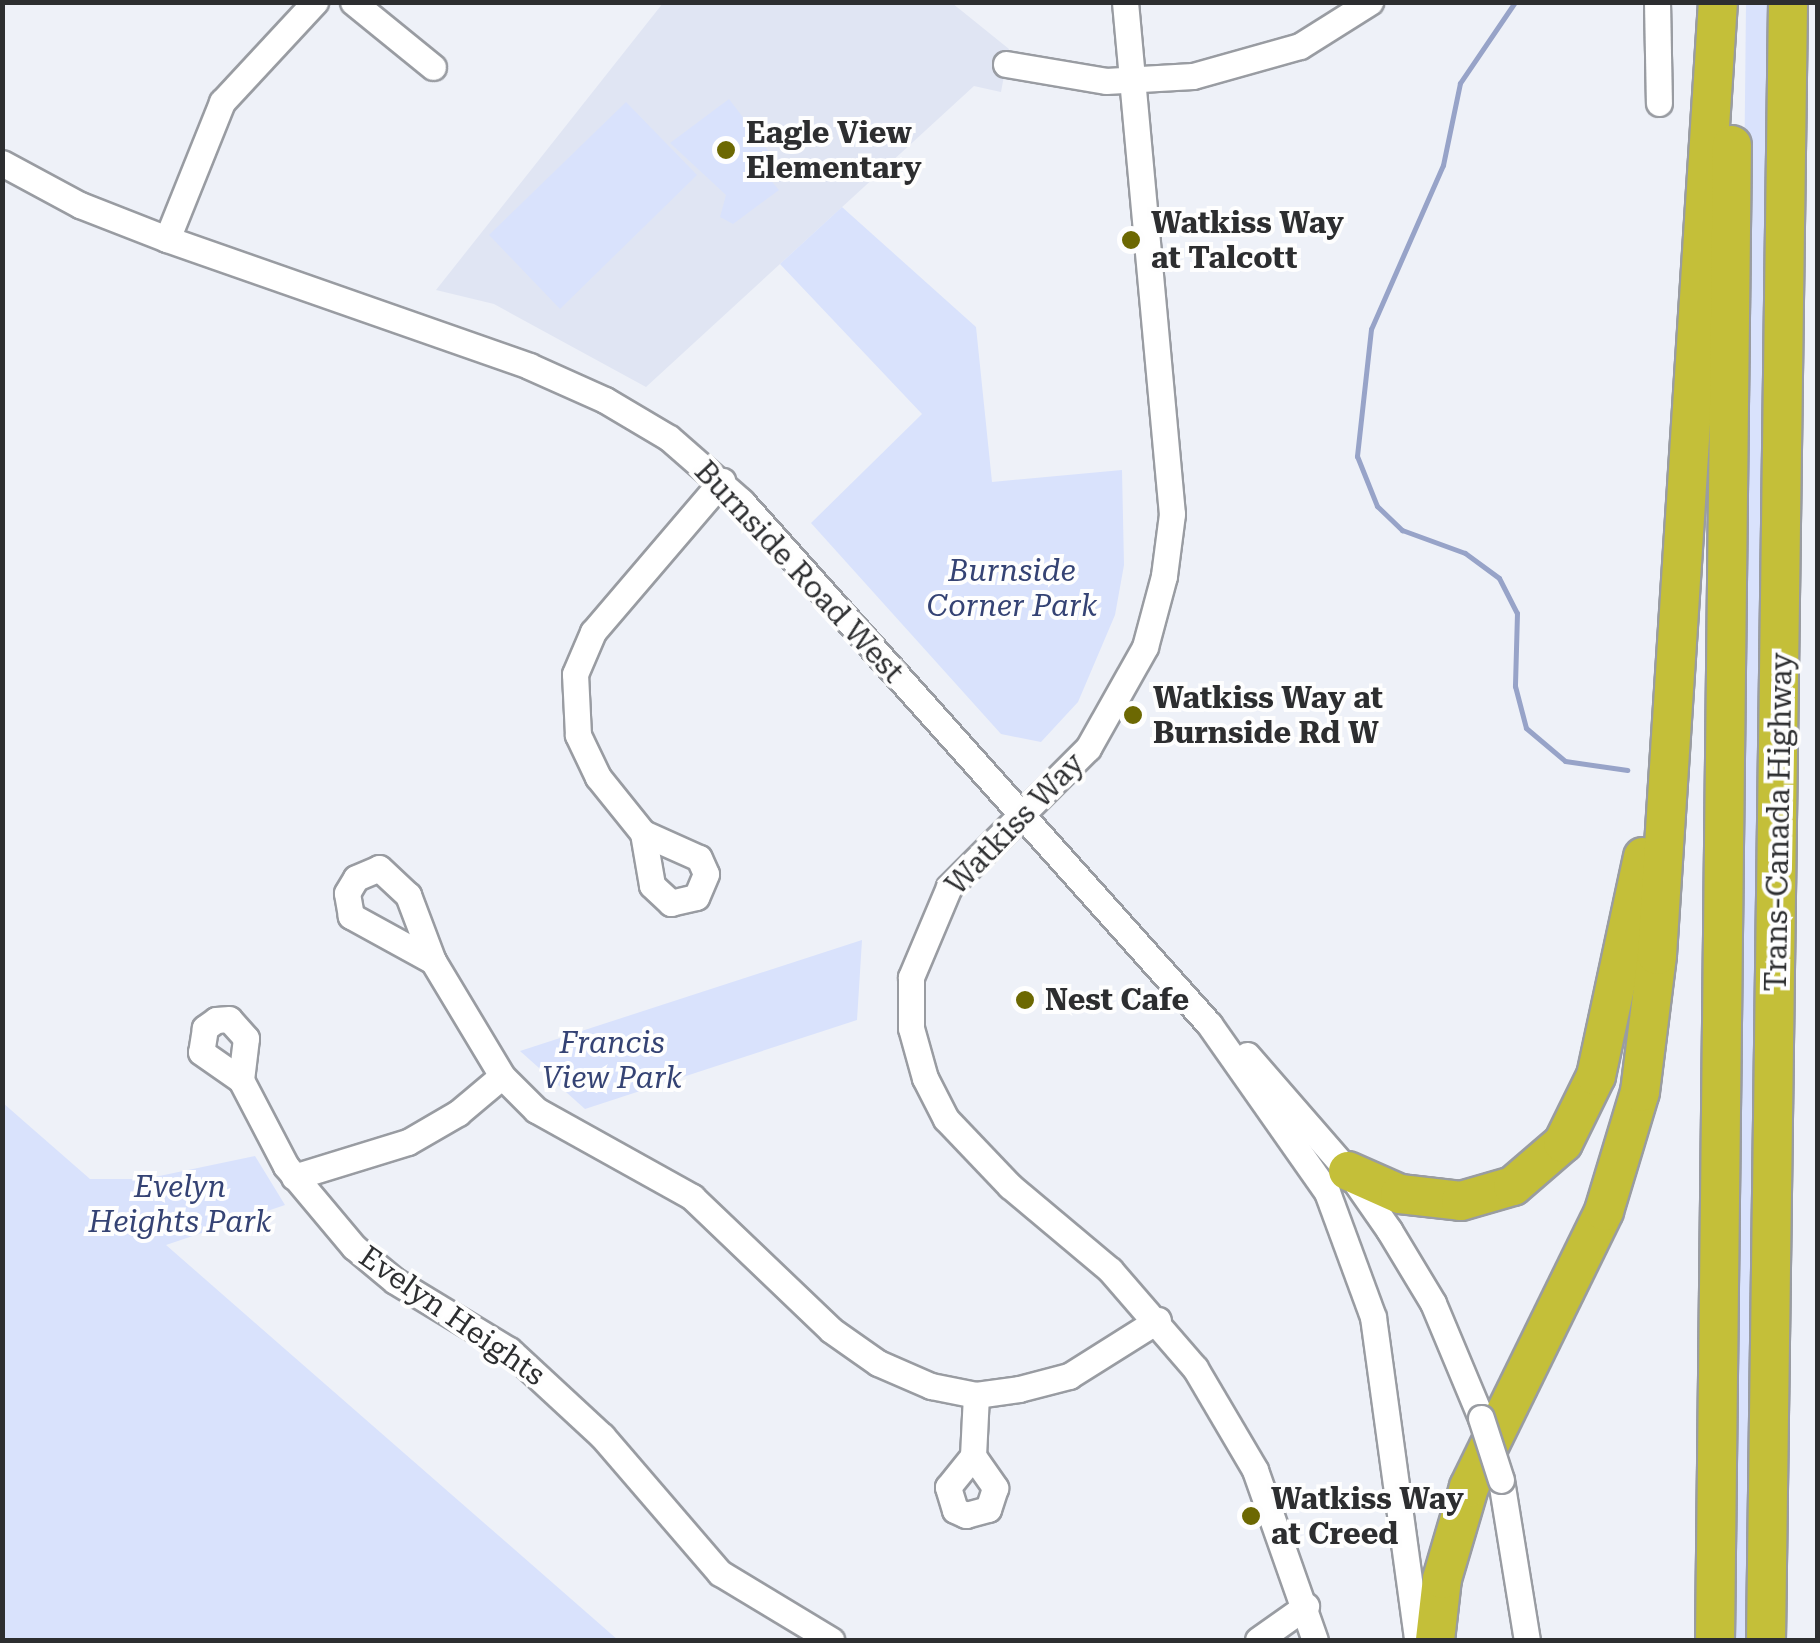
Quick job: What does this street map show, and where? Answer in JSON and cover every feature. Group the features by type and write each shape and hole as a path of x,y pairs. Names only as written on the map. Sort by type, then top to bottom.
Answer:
{"highway":[{"path":"1435,1640 1442,1579 1469,1487 1604,1211 1640,1092 1656,974 1718,2"},
{"name":"Trans-Canada Highway","path":"1714,1640 1733,2"},
{"name":"Trans-Canada Highway","path":"1766,1640 1773,1386 1788,2"},
{"path":"1348,1171 1431,1201 1486,1196 1541,1166 1582,1112 1610,1025 1634,908 1677,637"},
{"path":"1773,1386 1787,1640"}],"street":[{"path":"167,240 222,102 315,2"},
{"path":"353,2 433,68"},
{"name":"Watkiss Way","path":"1125,2 1172,514 1164,576 1124,690 1088,748 949,887 927,930 911,977 917,1056 934,1100 973,1151 1110,1270 1158,1320 1255,1470 1315,1640"},
{"path":"1006,64 1130,81 1268,59 1340,26 1370,2"},
{"path":"1657,2 1659,103"},
{"name":"Burnside Road West","path":"2,164 80,205 167,240 528,366 635,416 722,481 1209,1024 1326,1192 1373,1317 1416,1640"},
{"path":"643,833 586,758 574,718 576,674 592,632 722,481"},
{"path":"434,961 502,1076 536,1110 692,1197 831,1330 878,1363 931,1386 976,1395 1069,1376 1158,1320"},
{"name":"Burnside Road West","path":"1209,1024 1250,1057 1348,1171 1433,1303 1481,1418 1501,1480 1527,1640"},
{"path":"294,1177 408,1142 458,1113 502,1076"},
{"name":"Evelyn Heights","path":"241,1080 294,1177 381,1270 509,1350 556,1389 720,1573 831,1640"},
{"path":"973,1456 976,1395"},
{"path":"1258,1640 1306,1606"}],"shaded area":[{"name":"Eagle View Elementary","path":"663,3 952,3 1009,49 1001,92 974,86 646,387 494,304 436,290"}],"green space":[{"path":"1769,2 1752,1640 1729,1640 1746,3"},
{"path":"729,99 774,160 762,170 779,190 733,224 720,217 726,195 670,143"},
{"path":"626,102 697,175 560,309 489,235"},
{"name":"Burnside Corner Park","path":"842,207 976,327 992,482 1122,470 1124,565 1115,615 1078,702 1041,742 1001,734 811,523 922,414 780,264"},
{"name":"Francis View Park","path":"862,940 857,1020 585,1109 520,1051"},
{"name":"Evelyn Heights Park","path":"3,1103 90,1179 145,1179 255,1156 285,1205 166,1245 618,1640 3,1640"}],"waterway":[{"path":"1515,2 1460,83 1443,165 1371,329 1357,456 1377,506 1402,530 1465,553 1499,578 1517,613 1515,686 1526,728 1565,761 1627,770"}],"place":[{"name":"Eagle View Elementary","path":"726,150"},
{"name":"Watkiss Way at Talcott","path":"1131,240"},
{"name":"Watkiss Way at Burnside Rd W","path":"1133,715"},
{"name":"Nest Cafe","path":"1025,1000"},
{"name":"Watkiss Way at Creed","path":"1251,1516"}]}
